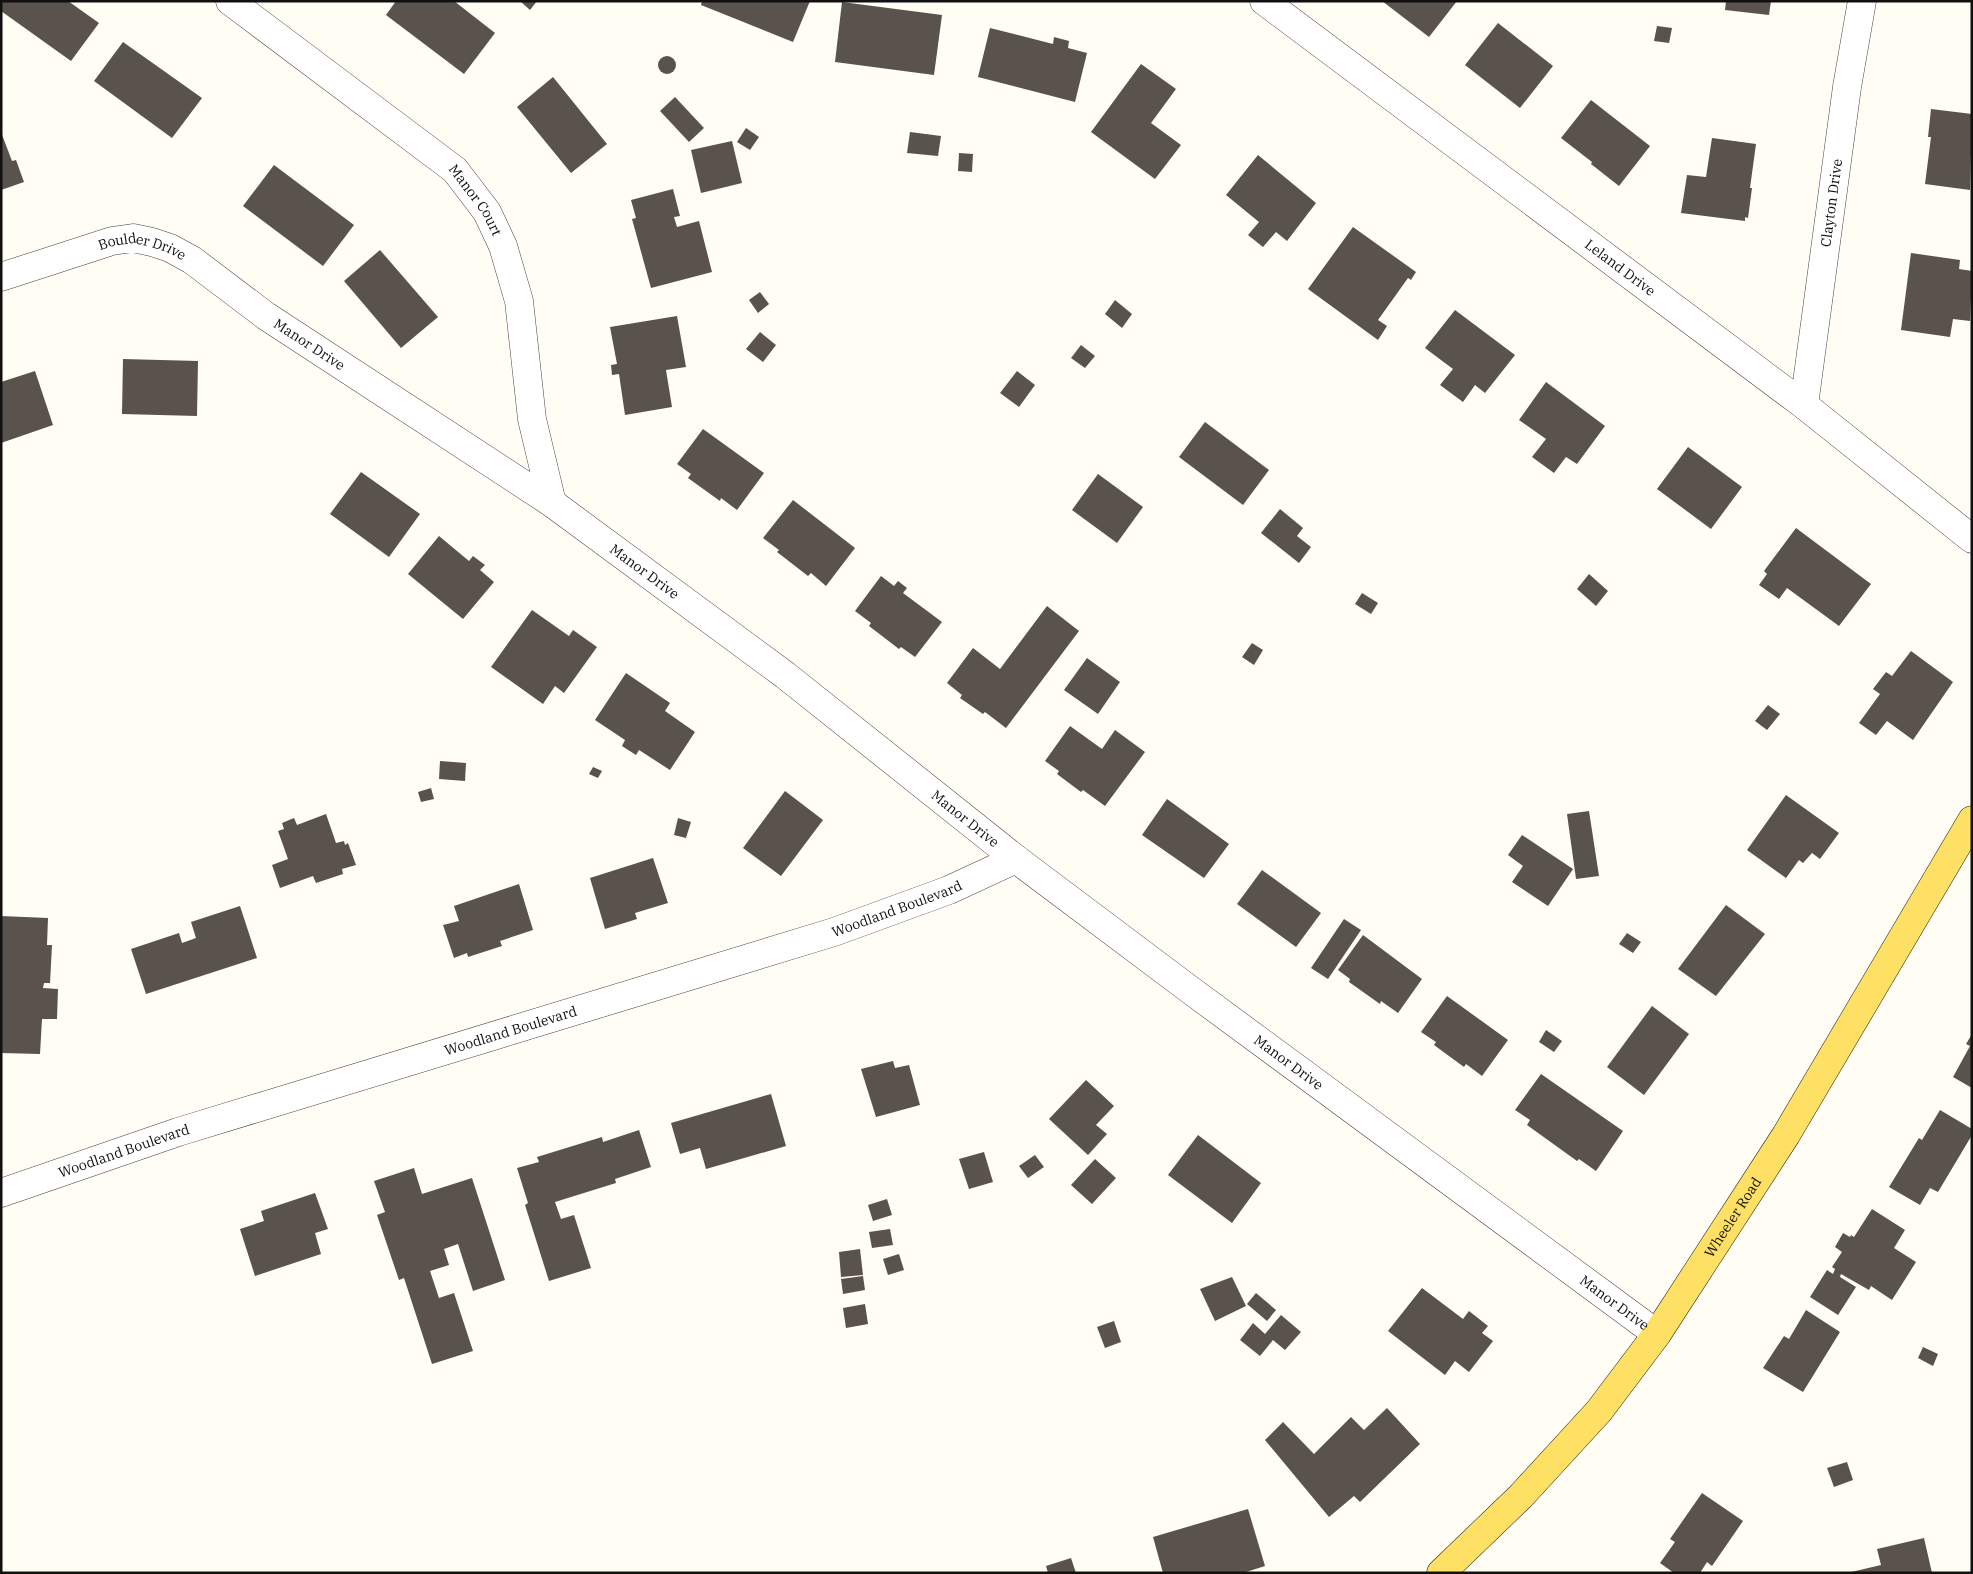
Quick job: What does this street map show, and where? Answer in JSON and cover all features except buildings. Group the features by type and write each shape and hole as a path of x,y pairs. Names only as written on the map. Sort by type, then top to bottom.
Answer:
{"main road":[{"name":"Wheeler Road","path":"1441,1573 1521,1496 1599,1411 1657,1334 1786,1135 1972,820"}],"street":[{"name":"Manor Court","path":"230,1 455,170 487,212 503,246 519,301 532,419 552,503"},
{"name":"Leland Drive","path":"1264,1 1804,405 1972,539"},
{"name":"Clayton Drive","path":"1804,405 1846,86 1862,1"},
{"name":"Boulder Drive","path":"1,277 112,241 133,238 170,248 192,260 266,316"},
{"name":"Manor Drive","path":"266,316 552,503 784,675 1016,859 1255,1039 1657,1334"},
{"name":"Woodland Boulevard","path":"1,1193 178,1132 834,932 949,890 1016,859"}]}
